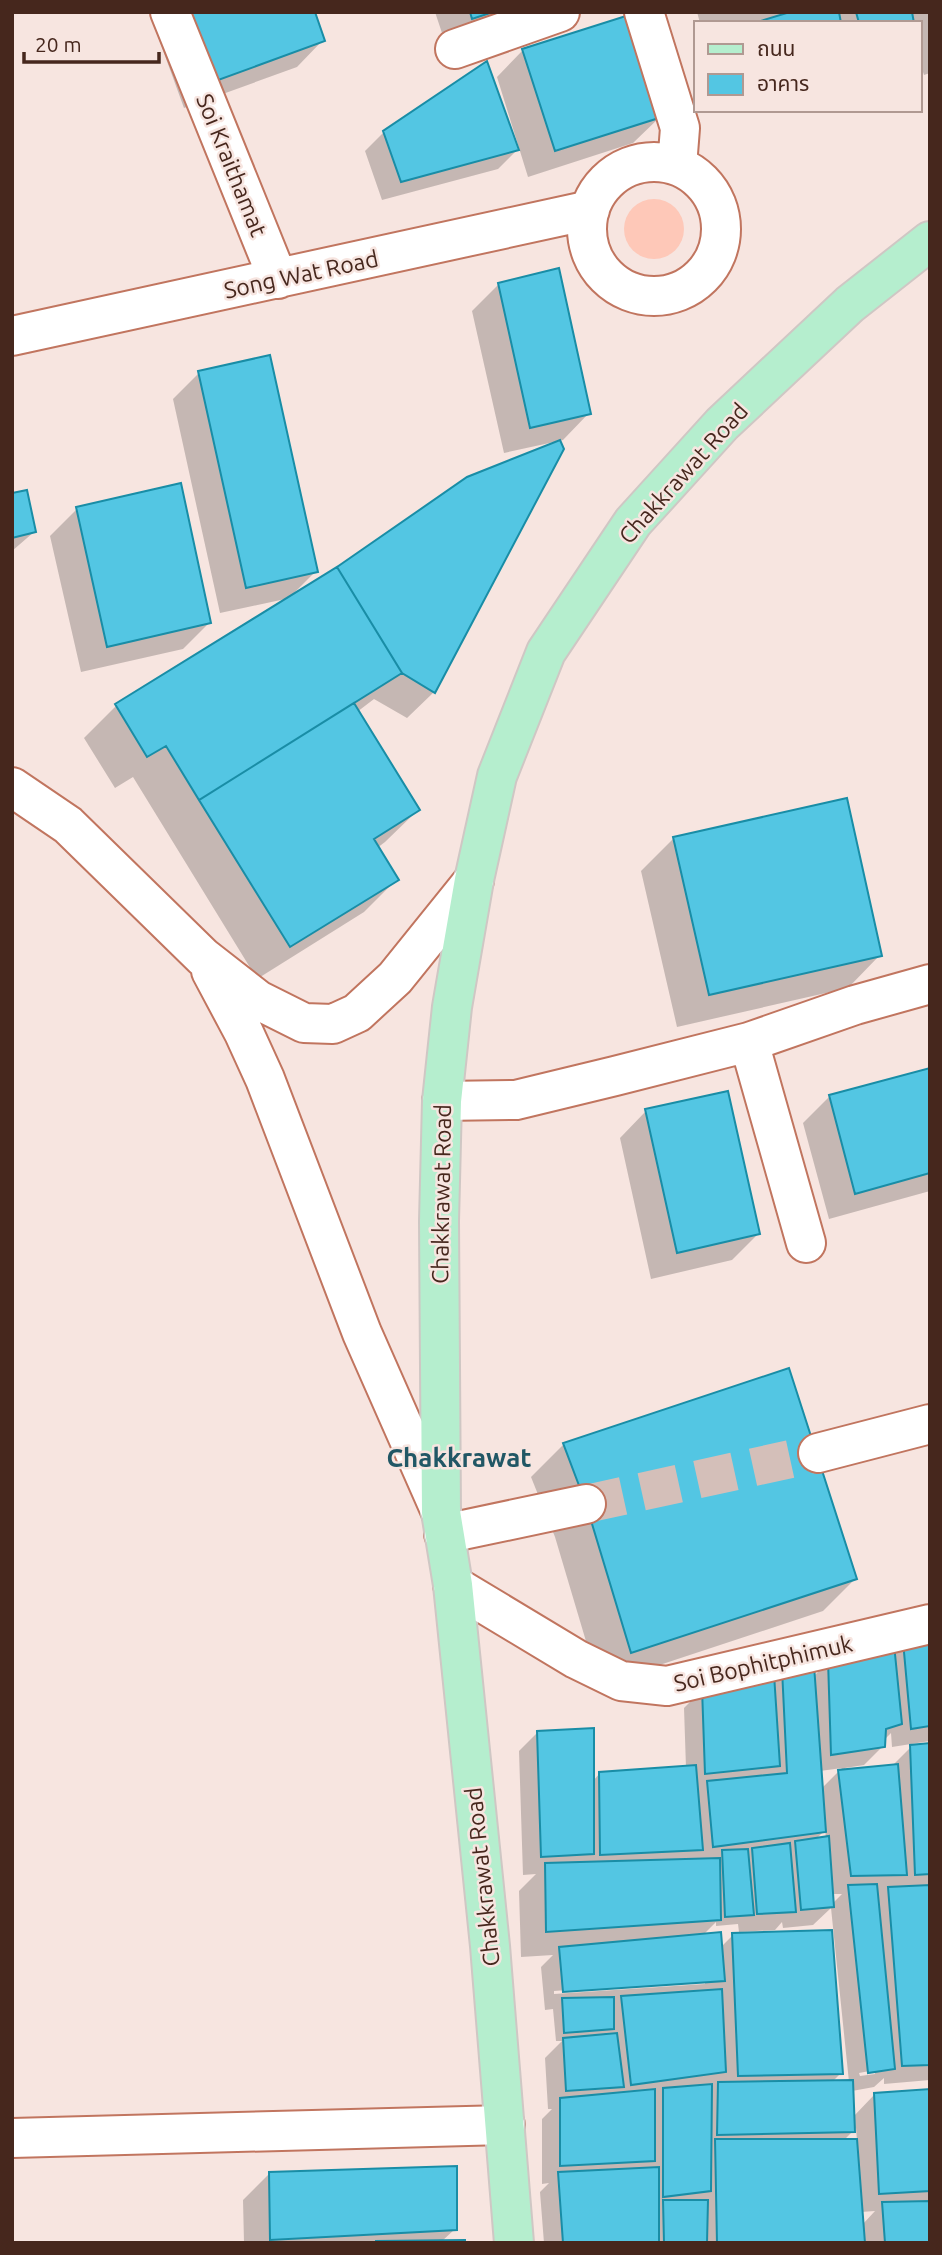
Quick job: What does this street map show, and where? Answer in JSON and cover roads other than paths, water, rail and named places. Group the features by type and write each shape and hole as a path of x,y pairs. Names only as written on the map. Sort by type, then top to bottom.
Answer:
{"main road":[{"name":"Chakkrawat Road","path":"514,2243 490,1945 453,1585 442,1523 439,1221 442,1101 452,1007 474,880 497,776 546,652 633,522 722,424 850,303 930,241"}],"street":[{"name":"Soi Kraithamat","path":"170,12 278,279"},
{"path":"455,49 561,12"},
{"path":"644,12 680,128 677,166"},
{"path":"656,162 677,166 696,176 712,192 720,213 721,236 716,257 703,276 685,289 664,296 642,296 620,288 603,273 591,254 587,232 590,210 599,191 615,175 634,165 656,162"},
{"name":"Song Wat Road","path":"12,336 590,210"},
{"name":"Chakkrawat Road","path":"12,787 68,825 203,957 258,1000 304,1023 333,1024 357,1013 395,978 474,880"},
{"name":"Chakkrawat Road","path":"203,957 244,1033 265,1079 362,1333 442,1523"},
{"path":"442,1101 516,1100 749,1042 855,1005 930,984"},
{"path":"749,1042 806,1243"},
{"path":"818,1453 930,1424"},
{"path":"442,1523 586,1504"},
{"name":"Soi Bophitphimuk","path":"453,1585 576,1659 621,1681 667,1686 930,1624"},
{"path":"12,2138 505,2125"}],"tunnel":[{"path":"586,1504 818,1453"}],"district":[{"name":"Chakkrawat","path":"459,1457"}]}
